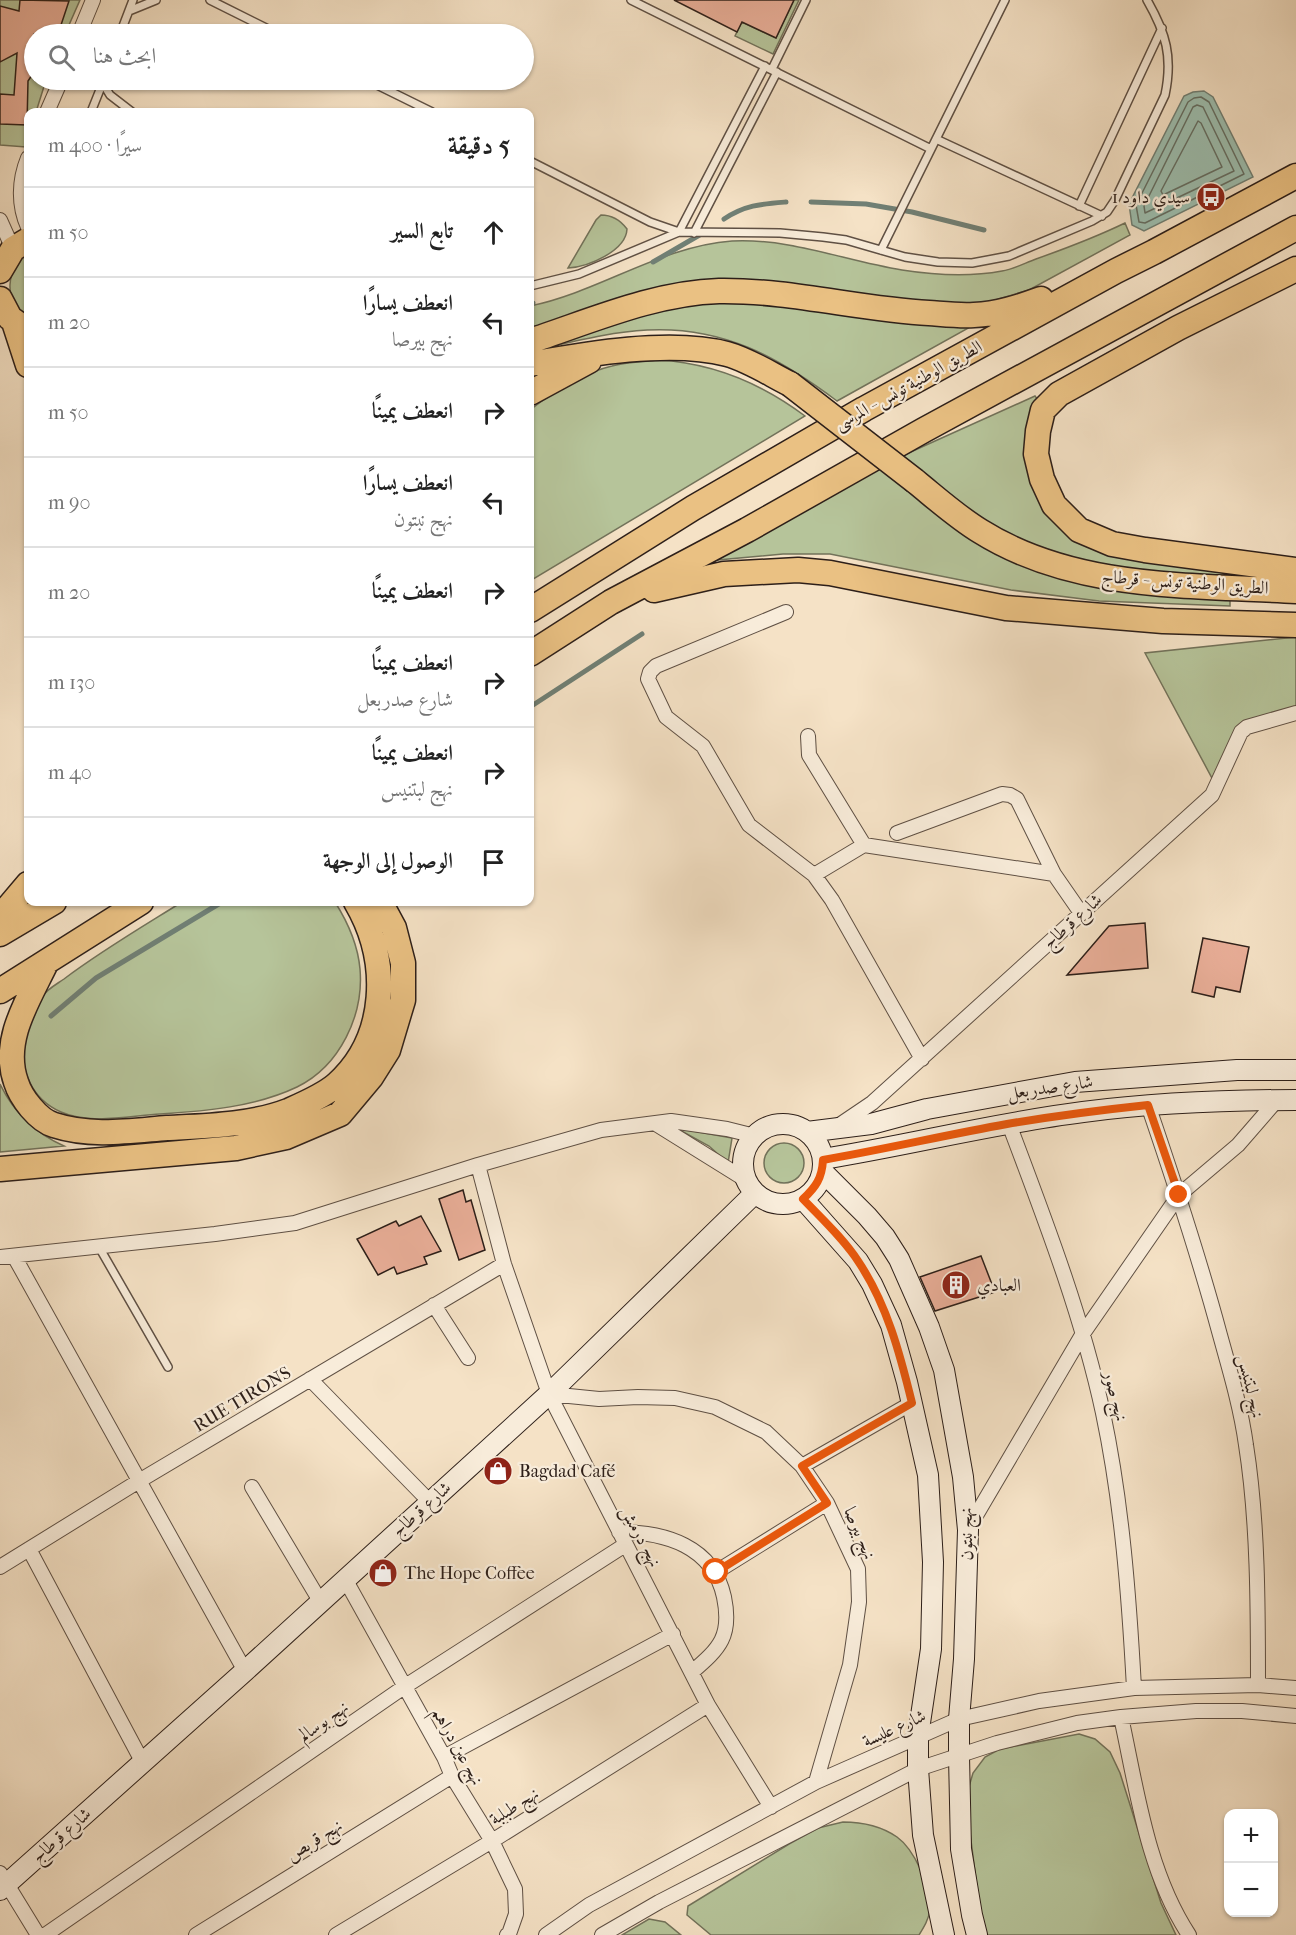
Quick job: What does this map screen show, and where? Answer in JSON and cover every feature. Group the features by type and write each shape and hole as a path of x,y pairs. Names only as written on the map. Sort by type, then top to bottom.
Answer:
{"highway":[{"name":"الطريق الوطنية تونس - المرسى","path":"534,607 693,508 864,409 1116,271 1296,176"},
{"path":"534,651 611,602 747,530 924,430 1296,228"},
{"path":"1296,269 1161,337 1059,394 1044,410 1038,431 1036,454 1042,479 1054,506 1079,530 1112,544 1296,570"},
{"path":"534,340 629,307 674,296 718,291 800,296 904,311 973,316 1013,310 1116,271"},
{"path":"9,312 24,354"},
{"path":"924,430 1161,337"},
{"name":"الطريق الوطنية تونس - قرطاج","path":"534,363 626,350 684,348 728,354 790,384 980,531 1035,558 1098,577 1167,584 1296,591"},
{"path":"534,391 585,362 626,350"},
{"name":"الطريق الوطنية تونس - قرطاج","path":"611,602 724,574 798,570 862,579 1006,608 1152,620 1296,625"},
{"path":"0,917 24,889"},
{"path":"0,934 47,906"},
{"path":"0,991 135,906"},
{"path":"46,963 18,1020 11,1054 16,1083 31,1108 52,1125 95,1134 232,1124 286,1112 318,1097 334,1087 347,1074 368,1042 378,1008 380,977 375,946 358,906"},
{"path":"0,1168 236,1148 286,1137 340,1114 371,1077 388,1050 403,1000 403,963 394,927 382,906"}],"street":[{"path":"83,24 93,0"},
{"path":"49,108 57,90"},
{"path":"24,173 21,194 24,215"},
{"path":"0,220 10,253"},
{"path":"786,612 656,666 650,672 648,679 666,717 703,746 749,825 814,875 832,900 922,1059"},
{"name":"شارع قرطاج","path":"834,1129 872,1103 922,1059 1212,795 1241,732 1247,727 1296,713"},
{"path":"808,736 809,755 864,845"},
{"path":"897,833 1002,794 1010,795 1017,799 1054,874 1081,913"},
{"path":"814,875 864,845 1054,874"},
{"name":"شارع صدربعل","path":"807,1132 871,1124 937,1107 1075,1082 1295,1067"},
{"path":"968,1530 1082,1335 1179,1195 1286,1100"},
{"name":"شارع صدربعل","path":"823,1166 882,1150 1081,1112 1148,1105 1286,1100"},
{"name":"نهج لبتنيس","path":"1148,1105 1205,1278 1230,1368 1246,1444 1253,1514 1258,1685"},
{"path":"245,1671 139,1480 7,1257 295,1223 478,1165 602,1130 671,1121 727,1129 755,1136"},
{"path":"656,1124 751,1186 766,1200 778,1204 791,1204 803,1199 816,1188 823,1166 818,1144 807,1132 794,1126 780,1124 766,1128 755,1136 746,1149 743,1164 751,1186"},
{"name":"نهج صور","path":"1009,1124 1044,1217 1082,1335 1102,1412 1120,1510 1134,1688"},
{"name":"نهج درمش","path":"478,1165 504,1264 549,1394 708,1705 771,1807"},
{"name":"نهج نبتون","path":"823,1166 885,1237 899,1259 929,1327 944,1370 963,1477 968,1530 964,1659 959,1719 961,1849 977,1935"},
{"name":"شارع قرطاج","path":"2,1882 143,1762 549,1394 751,1186"},
{"name":"نهج نبتون","path":"803,1199 858,1261 872,1284 891,1325 928,1475 933,1563 931,1649 918,1736 918,1769 922,1835 944,1935"},
{"name":"RUE TIRONS","path":"0,1567 139,1480 504,1264"},
{"path":"434,1305 468,1358"},
{"path":"310,1379 429,1501"},
{"name":"نهج بيرصا","path":"549,1394 599,1399 639,1396 675,1398 715,1407 766,1432 802,1466 827,1503 858,1569 859,1602 850,1665 816,1782"},
{"path":"802,1466 912,1403"},
{"path":"252,1487 320,1601"},
{"path":"716,1572 827,1503"},
{"path":"622,1538 637,1532 671,1539 698,1553 716,1572 722,1588 728,1625 722,1640 710,1656 692,1672"},
{"name":"نهج بوسالم","path":"45,1935 622,1538"},
{"path":"29,1549 143,1762"},
{"name":"نهج عين دراهم","path":"345,1579 444,1757 452,1776 492,1841 515,1889 516,1914 507,1935"},
{"path":"444,1757 673,1634"},
{"name":"شارع عليسة","path":"546,1935 589,1905 816,1782 959,1719 1039,1701 1134,1688 1258,1685 1296,1688"},
{"name":"نهج طبلبة","path":"336,1935 492,1841 708,1705"},
{"path":"602,1935 659,1902 918,1769 959,1756 1039,1732 1077,1723 1121,1717 1196,1711 1242,1711 1296,1716"},
{"path":"1121,1717 1141,1814 1171,1906 1189,1935"},
{"name":"نهج قربص","path":"196,1935 452,1776"},
{"path":"2,1882 38,1935"}],"lane":[{"path":"124,24 133,0"},
{"path":"129,11 156,0"},
{"path":"210,0 258,24"},
{"path":"631,0 932,149"},
{"path":"694,233 806,0"},
{"path":"881,250 1005,0"},
{"path":"534,163 650,222 679,232 780,233 823,237 846,240 905,257 938,262 988,261 1009,256 1102,216 1115,200 1165,95 1169,62 1162,28 1147,0"},
{"path":"1079,206 1162,28"},
{"path":"534,285 579,274 679,232 771,69"},
{"path":"93,108 100,90"},
{"path":"108,90 110,95 127,108"},
{"path":"387,90 424,108"},
{"path":"936,139 1102,216"},
{"path":"99,1247 168,1367"}],"shaded area":[{"path":"0,0 80,0 69,24 24,24 24,90 43,90 37,108 24,108 24,147 0,145"},
{"path":"794,0 799,0 773,54 735,36 742,22 776,38"},
{"path":"601,215 612,217 622,223 627,229 625,237 613,251 605,256 586,265 568,268 596,220"},
{"path":"1125,223 1130,235 1029,290 975,306 721,285 534,329 534,305 581,291 680,251 706,245 732,241 775,243 902,270 965,275 1002,271"},
{"path":"24,256 24,314 14,302 10,285 11,276"},
{"path":"768,299 972,326 837,401 771,358 725,339 700,333 675,330 632,331 534,350 673,302"},
{"path":"658,360 718,370 754,385 805,416 534,579 534,407 579,378 601,369"},
{"path":"1035,396 1038,400 1048,510 1230,571 1230,606 1099,601 1011,590 830,554 783,554 717,560 723,552 904,455"},
{"path":"1296,637 1296,711 1252,724 1213,780 1145,653"},
{"path":"176,906 337,906 351,934 360,969 358,1004 353,1021 337,1053 326,1066 312,1078 281,1094 247,1104 195,1111 123,1118 97,1119 72,1116 61,1112 42,1099 29,1082 23,1060 24,1037 45,993 122,939"},
{"path":"0,1084 26,1121 53,1141 64,1146 0,1152"},
{"path":"676,1128 732,1138 728,1163 709,1146"},
{"path":"784,1143 792,1144 798,1149 803,1155 803,1171 798,1177 792,1182 784,1183 776,1182 770,1177 765,1171 764,1163 765,1155 770,1149 776,1144"},
{"path":"1079,1734 1095,1739 1110,1752 1120,1773 1161,1903 1176,1935 987,1935 980,1911 968,1817 968,1790 973,1773 985,1757 1000,1749"},
{"path":"843,1822 878,1827 897,1837 910,1850 925,1880 930,1900 929,1916 919,1935 711,1935 687,1915 688,1906 789,1844 818,1828"},
{"path":"649,1919 665,1922 681,1935 622,1935"}],"water":[{"path":"1204,91 1213,97 1253,177 1144,231 1132,225 1129,204 1184,96"}],"building":[{"path":"20,0 69,1 61,24 24,24 24,90 28,90 27,108 24,108 24,125 0,124 0,94 14,95 17,53 0,62 0,6 19,11"},
{"path":"674,0 794,0 776,38 742,22 737,32"},
{"path":"1145,923 1148,968 1067,975 1109,926"},
{"path":"1203,938 1249,947 1240,992 1216,987 1214,997 1192,992"},
{"path":"463,1190 466,1202 471,1200 485,1250 459,1260 439,1199"},
{"path":"421,1216 441,1251 424,1257 427,1264 397,1274 394,1267 378,1275 357,1239 396,1221 399,1226"},
{"name":"العبادي","path":"981,1256 995,1292 935,1311 920,1277"}],"waterway":[{"path":"724,219 754,206 786,202"},
{"path":"811,202 866,204 912,212 984,230"},
{"path":"653,262 703,233"},
{"path":"534,704 642,634"},
{"path":"51,1016 96,978 215,906"}],"place":[{"name":"سيدي داود 1","path":"1211,197"},
{"name":"العبادي","path":"956,1285"},
{"name":"Bagdad Café","path":"498,1471"},
{"name":"The Hope Coffee","path":"383,1573"}],"route":[{"path":"716,1572 827,1503 802,1466 912,1403 891,1325 872,1284 841,1239 803,1199 816,1188 823,1172 823,1160 1009,1124 1081,1112 1148,1105 1179,1195"}]}
